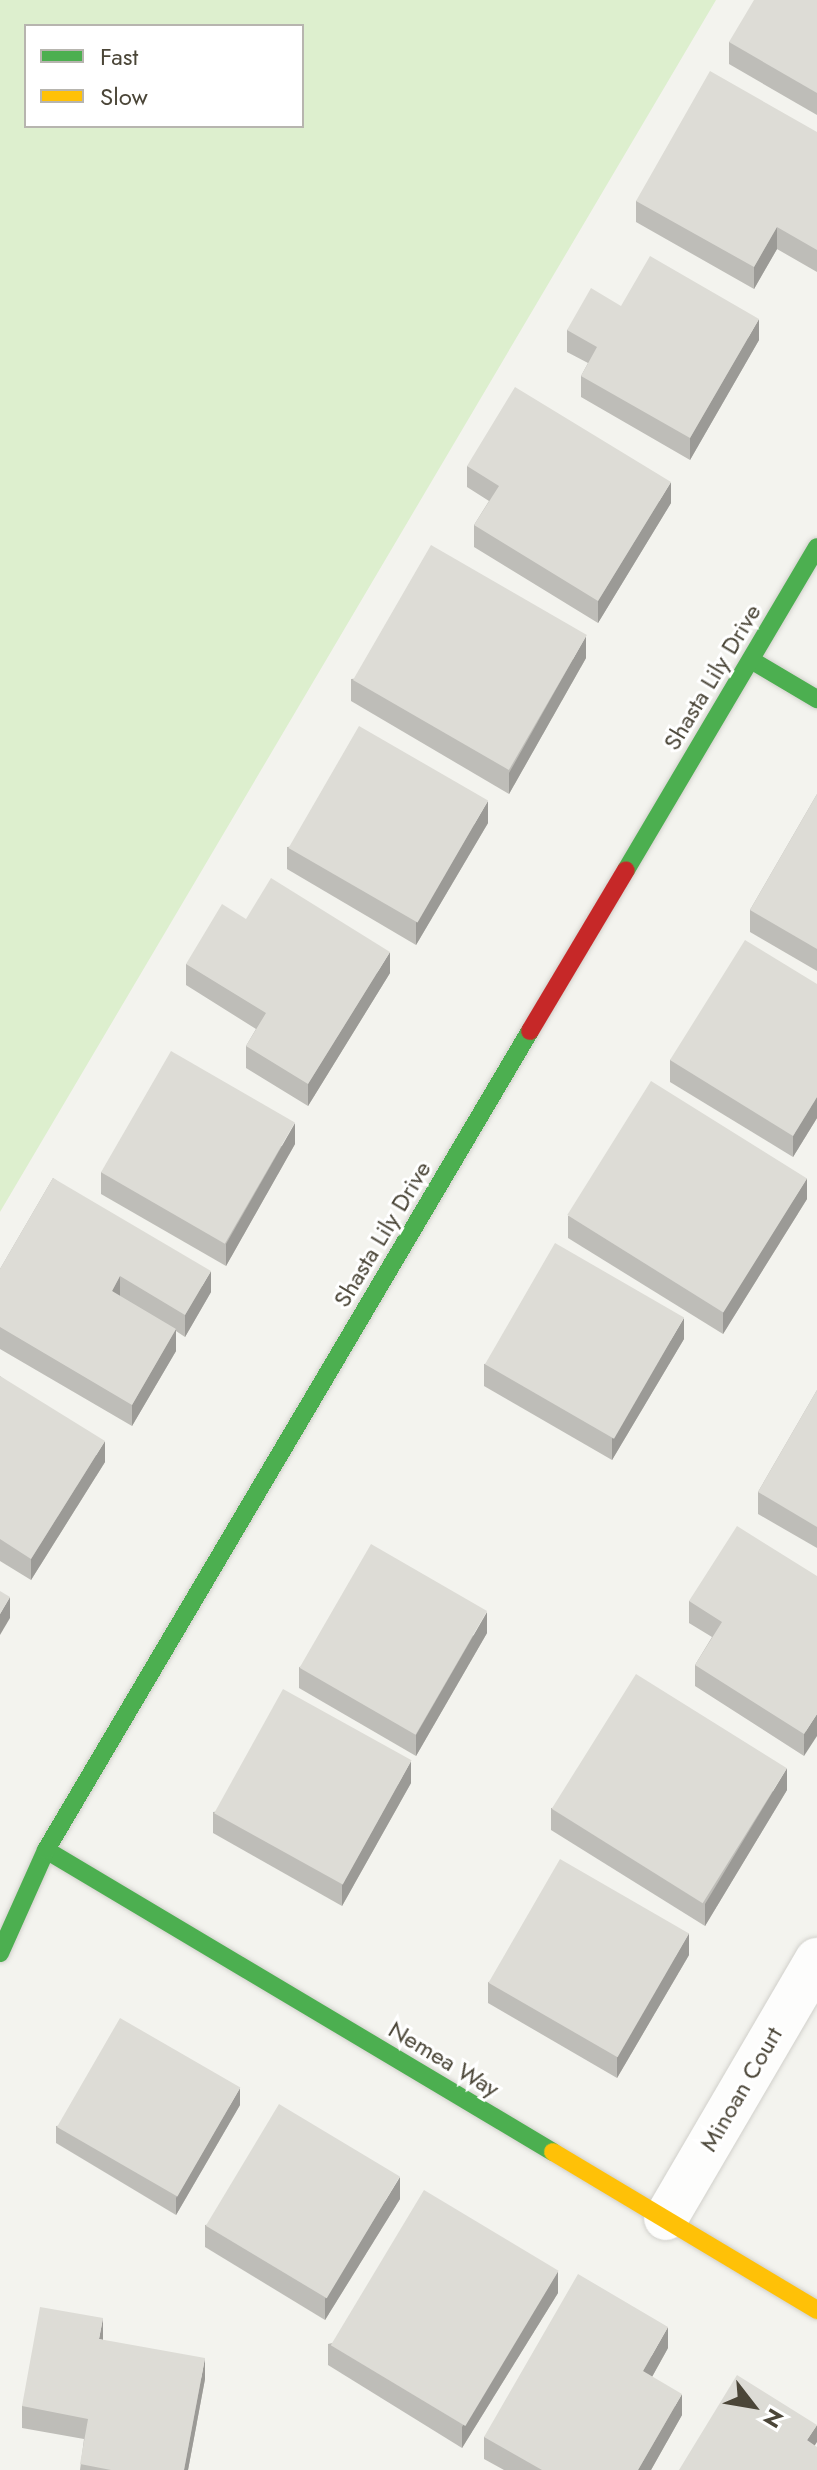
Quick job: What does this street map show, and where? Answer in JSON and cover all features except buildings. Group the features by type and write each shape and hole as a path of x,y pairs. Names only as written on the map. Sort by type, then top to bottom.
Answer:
{"street":[{"name":"Shasta Lily Drive","path":"0,1953 46,1850 817,547"},
{"path":"751,660 817,699"},
{"name":"Nemea Way","path":"46,1850 817,2310"},
{"name":"Minoan Court","path":"666,2218 817,1960"}],"green space":[{"path":"0,0 716,0 0,1212"}],"traffic: fast":[{"path":"626,870 817,547"},
{"path":"751,660 817,699"},
{"path":"0,1953 46,1850 530,1031"},
{"path":"46,1850 553,2152"}],"traffic: slow":[{"path":"553,2152 817,2310"}],"traffic: jam":[{"path":"530,1031 626,870"}]}
